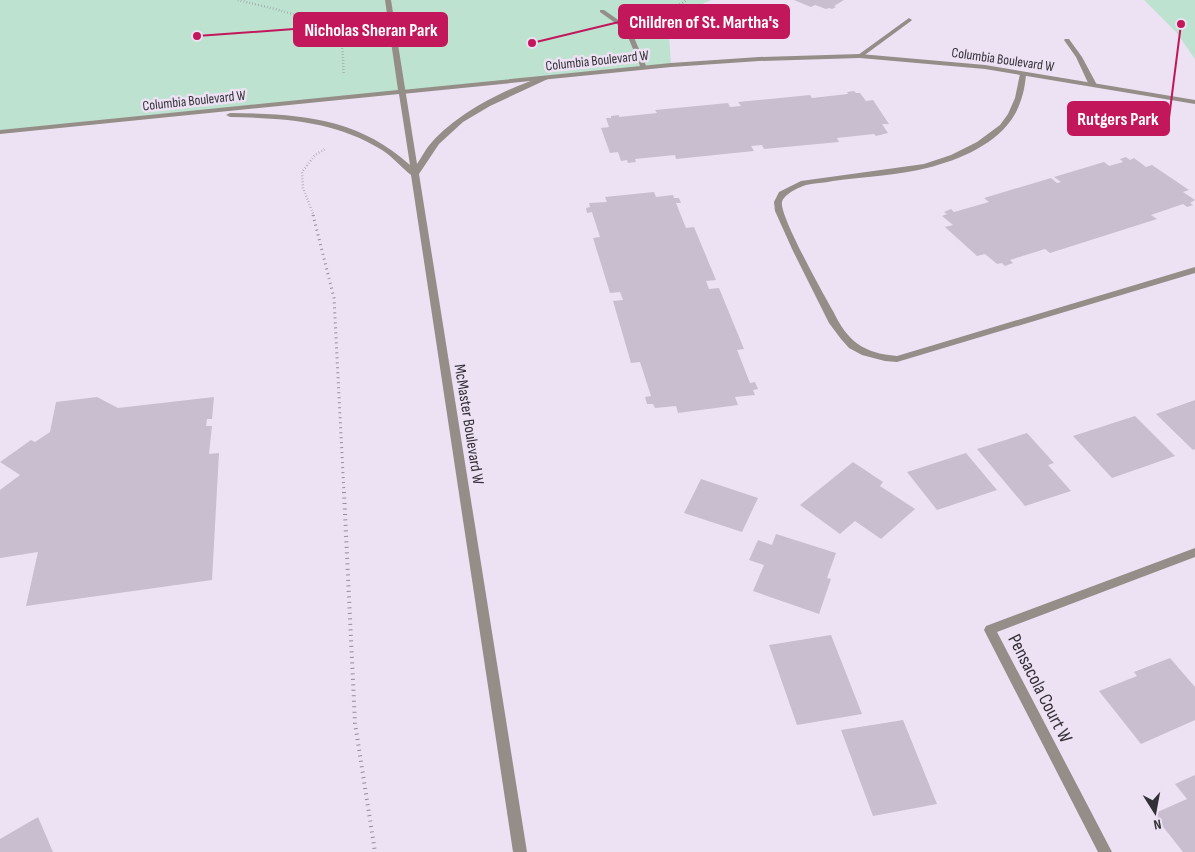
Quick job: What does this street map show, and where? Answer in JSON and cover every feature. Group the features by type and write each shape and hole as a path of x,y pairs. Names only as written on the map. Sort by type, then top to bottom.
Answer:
{"street":[{"name":"McMaster Boulevard W","path":"388,0 520,852"},
{"path":"602,11 628,29 644,68"},
{"path":"860,56 909,20"},
{"path":"1067,40 1079,57 1093,85"},
{"name":"Columbia Boulevard W","path":"0,132 644,68 759,59 860,56 985,67 1195,102"},
{"path":"1023,74 1018,100 1006,124 988,140 925,166 804,183 782,194 778,202 779,211 821,299 844,337 852,346 866,353 898,359 1195,270"},
{"path":"182,114 259,115 326,123 363,135 387,149 415,174 436,142 464,118 490,101 546,78"},
{"name":"Pensacola Court W","path":"1105,852 990,630 1195,552"}],"path":[{"path":"238,0 326,26 338,36 350,97"},
{"path":"652,28 659,17 687,0"},
{"path":"350,131 315,155 302,172 303,188 317,224 334,298 355,723 375,852"}],"green space":[{"path":"0,0 711,0 668,20 671,65 0,132"},
{"path":"1144,0 1195,0 1195,59 1176,32"}],"building":[{"path":"794,0 844,0 832,9 826,9 815,5 811,7"},
{"path":"854,91 860,93 866,101 873,100 889,124 882,124 888,133 876,136 874,134 837,138 839,142 764,149 762,145 751,146 754,151 676,159 675,155 635,159 636,162 628,163 627,160 621,161 618,152 610,153 601,128 609,127 606,118 611,118 611,116 619,115 619,117 657,113 655,110 728,103 730,107 741,106 738,102 810,95 812,98 848,94 847,92"},
{"path":"1126,157 1130,160 1134,158 1146,167 1152,165 1189,190 1183,192 1195,200 1190,203 1193,205 1187,207 1183,204 1151,215 1157,219 1050,253 1045,249 1010,260 1013,263 1005,266 1002,263 997,264 985,254 977,256 945,227 953,225 942,216 947,214 944,212 951,209 954,212 989,202 984,198 1051,178 1057,183 1061,182 1054,177 1104,162 1109,166 1123,162 1120,159"},
{"path":"654,192 656,197 673,195 674,198 679,198 681,203 676,203 686,228 694,227 716,280 706,281 709,289 719,288 744,349 737,350 750,383 755,382 758,389 753,390 755,395 735,397 738,405 678,413 676,406 655,408 653,404 647,404 645,397 651,396 640,362 631,363 613,301 623,300 620,292 610,293 593,238 600,237 592,212 587,213 586,208 590,207 589,203 607,202 605,197"},
{"path":"97,397 118,408 214,397 212,419 207,419 206,426 212,426 209,454 219,453 212,580 26,606 38,552 0,558 0,490 20,475 0,462 31,440 35,442 50,432 56,402"},
{"path":"1195,400 1195,449 1193,450 1156,414"},
{"path":"1135,416 1175,456 1112,478 1073,436"},
{"path":"1027,433 1054,463 1048,465 1071,491 1025,506 977,449"},
{"path":"966,453 997,490 937,510 907,472"},
{"path":"853,462 883,482 880,486 915,509 881,539 855,521 840,534 800,505"},
{"path":"701,479 758,498 742,532 684,513"},
{"path":"776,534 836,553 827,578 831,579 819,614 753,591 764,565 749,560 758,540 772,545"},
{"path":"831,635 862,714 797,725 769,645"},
{"path":"1170,658 1195,687 1195,720 1141,744 1099,691 1137,676 1134,672"},
{"path":"903,720 937,804 873,816 841,730"},
{"path":"1195,775 1195,852 1183,852 1153,814 1187,799 1175,784"},
{"path":"38,817 53,852 0,852 0,839"}],"place":[{"name":"Rutgers Park","path":"1181,24"},
{"name":"Nicholas Sheran Park","path":"197,36"},
{"name":"Children of St. Martha's","path":"532,43"}]}
